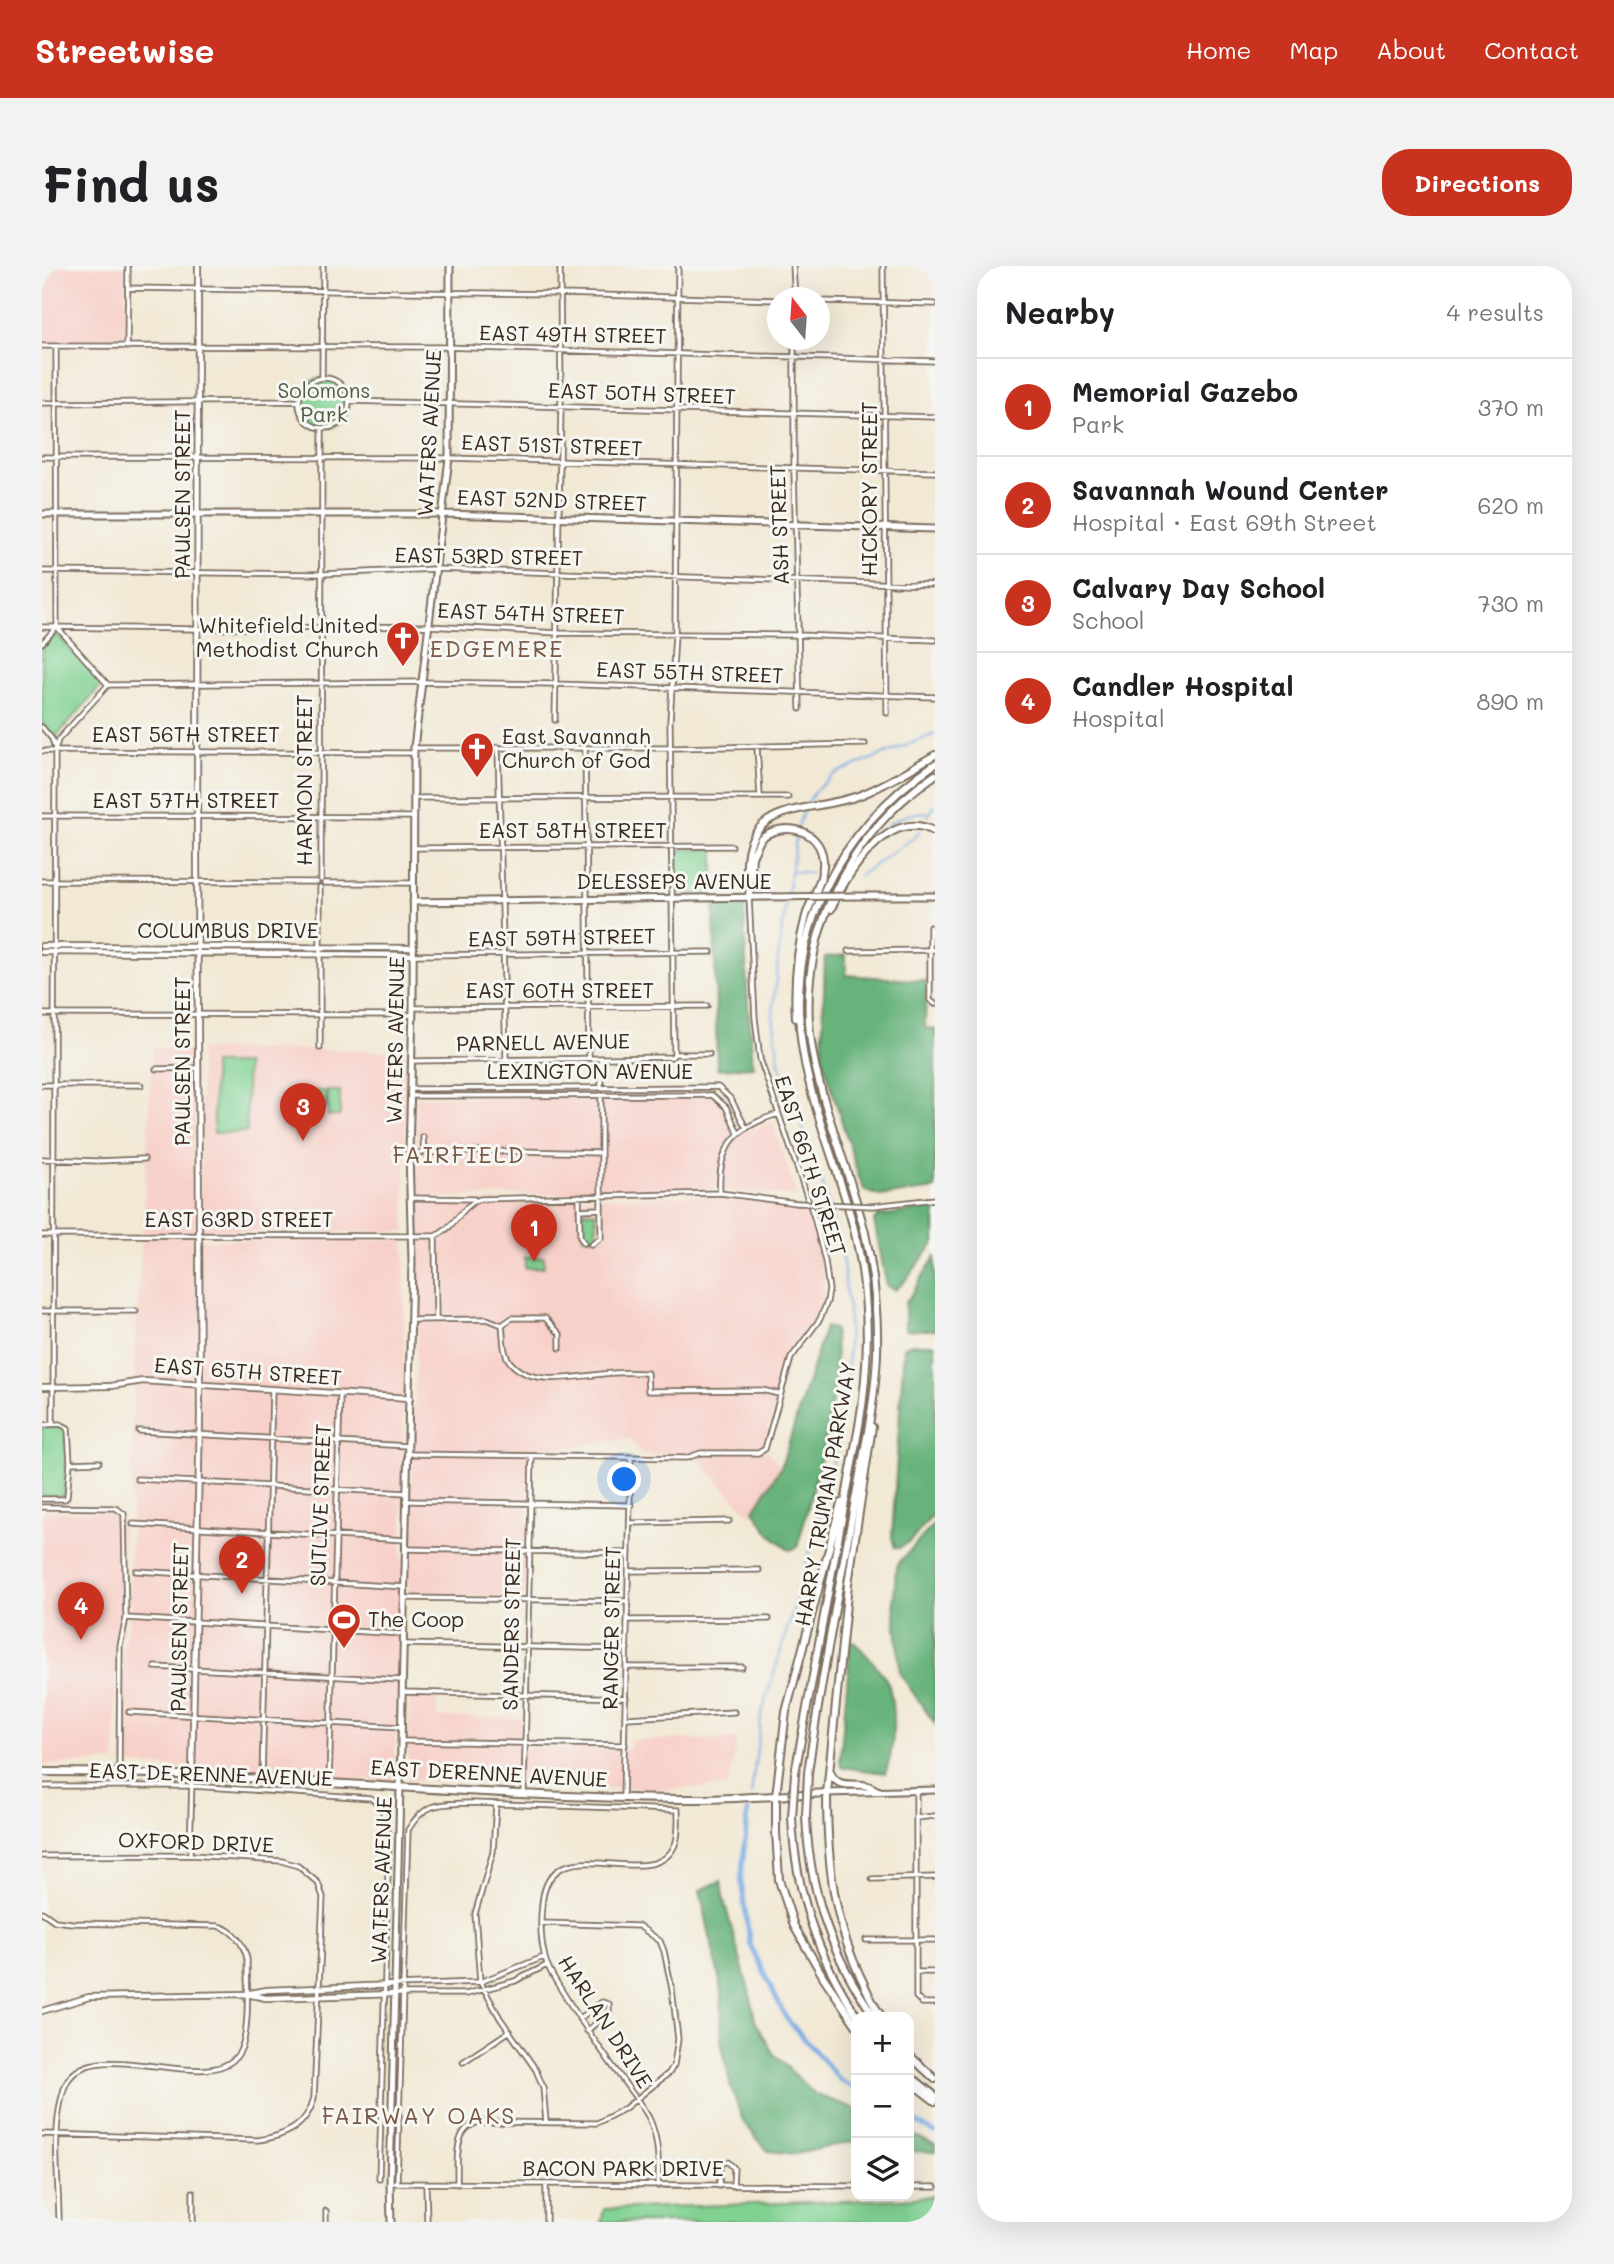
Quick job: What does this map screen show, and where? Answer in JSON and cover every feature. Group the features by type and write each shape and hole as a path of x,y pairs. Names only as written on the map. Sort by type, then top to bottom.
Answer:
{"highway":[{"path":"749,897 748,847 763,823 786,812 859,795 935,755"},
{"name":"HARRY TRUMAN PARKWAY","path":"855,2012 833,1976 813,1930 798,1873 792,1817 794,1773 853,1460 866,1369 868,1328 864,1283 853,1226 803,1051 800,1008 804,960 816,912 828,883 853,840 874,815 904,787 935,764"},
{"name":"HARRY TRUMAN PARKWAY","path":"872,2012 845,1970 826,1925 813,1879 806,1816 808,1773 868,1428 876,1358 876,1312 868,1249 821,1087 811,1040 809,992 816,946 836,887 860,846 891,810 935,775"},
{"path":"816,946 834,903 875,843 903,826 916,825 935,832"},
{"path":"749,897 752,857 756,845 767,834 783,828 801,831 810,836 821,852 823,861 799,946 795,1009 803,1051"},
{"path":"876,1358 872,1426 848,1584 827,1793 833,1898 842,1936 879,2012"},
{"path":"851,2017 807,1951 786,1904 776,1855 776,1796 786,1712 853,1460"},
{"path":"830,1769 832,1777 838,1783 868,1786 879,1791"},
{"name":"EAST DERENNE AVENUE","path":"42,1772 192,1774 400,1788 623,1798 682,1799 827,1793"},
{"path":"914,2059 935,2079"},
{"path":"910,2075 935,2099"},
{"path":"914,2084 935,2099"}],"main road":[{"name":"WATERS AVENUE","path":"391,2222 410,1398 412,1236 409,1153 414,951 414,750 449,458 450,266"},
{"name":"EAST 52ND STREET","path":"42,514 443,514 935,529"},
{"name":"DELESSEPS AVENUE","path":"413,902 935,895"},
{"name":"EAST DERENNE AVENUE","path":"827,1793 935,1790"}],"street":[{"path":"127,347 128,266"},
{"name":"PAULSEN STREET","path":"190,1855 200,1434 198,266"},
{"path":"322,378 323,266"},
{"path":"555,720 560,517 560,266"},
{"path":"674,1054 672,689 676,634 678,266"},
{"path":"793,266 794,287"},
{"name":"HICKORY STREET","path":"883,266 887,713"},
{"path":"128,288 767,300"},
{"path":"830,301 935,304"},
{"name":"EAST 49TH STREET","path":"42,346 450,348 935,361"},
{"path":"55,346 57,627 108,685 58,740 55,751"},
{"name":"ASH STREET","path":"794,350 800,709"},
{"path":"322,378 340,384 349,401 341,421 323,428 305,420 299,407 306,385 322,378"},
{"path":"42,403 299,401"},
{"name":"EAST 50TH STREET","path":"349,401 935,418"},
{"name":"HARMON STREET","path":"320,1048 323,428"},
{"name":"EAST 51ST STREET","path":"42,457 449,458 935,472"},
{"name":"EAST 53RD STREET","path":"42,571 322,574 435,569 935,585"},
{"name":"EAST 54TH STREET","path":"42,627 198,629 428,626 558,633 797,635 935,640"},
{"path":"42,643 57,627"},
{"name":"EAST 55TH STREET","path":"108,685 421,682 935,697"},
{"path":"42,727 52,739 55,751 53,1424"},
{"name":"EAST 56TH STREET","path":"42,751 320,751 865,744"},
{"path":"498,747 506,1060"},
{"path":"585,747 589,1058"},
{"path":"757,747 760,796"},
{"path":"414,798 788,797"},
{"name":"EAST 57TH STREET","path":"42,816 414,817"},
{"name":"EAST 58TH STREET","path":"414,848 732,846"},
{"path":"42,881 414,883"},
{"name":"EAST 66TH STREET","path":"408,1454 686,1458 701,1453 759,1452 765,1449 770,1438 779,1394 795,1351 824,1312 828,1290 825,1261 814,1217 763,1071 757,1037 749,897"},
{"path":"930,927 933,950 930,1000 935,1004"},
{"name":"COLUMBUS DRIVE","path":"42,946 55,949 198,953 320,950"},
{"name":"COLUMBUS DRIVE","path":"42,953 55,949 198,947 414,951"},
{"path":"848,951 933,950"},
{"name":"EAST 59TH STREET","path":"414,951 503,955 711,952"},
{"name":"EAST 60TH STREET","path":"42,1014 320,1015 505,1007 707,1006"},
{"name":"PARNELL AVENUE","path":"412,1062 709,1055"},
{"path":"591,1245 601,1238 601,1058"},
{"path":"156,1069 198,1068"},
{"path":"42,1085 141,1085"},
{"path":"706,1094 707,1086"},
{"name":"LEXINGTON AVENUE","path":"411,1093 505,1088 718,1087 732,1099 746,1128"},
{"path":"505,1088 506,1095"},
{"name":"LEXINGTON AVENUE","path":"411,1093 706,1094 712,1095 726,1107 738,1133"},
{"path":"720,1193 720,1164 727,1147 738,1133 761,1119 778,1114"},
{"path":"424,1137 424,1153"},
{"path":"409,1153 601,1153"},
{"path":"42,1159 144,1159"},
{"path":"411,1198 480,1199 720,1193 797,1203 873,1206 935,1199"},
{"path":"579,1196 580,1237 584,1243"},
{"path":"436,1319 435,1236 450,1227 467,1205 480,1199"},
{"path":"579,1210 600,1209"},
{"name":"EAST 63RD STREET","path":"42,1235 435,1236"},
{"path":"42,1311 136,1311"},
{"path":"502,1325 512,1318 545,1318 560,1334 560,1348"},
{"path":"411,1320 487,1319 502,1325"},
{"path":"502,1325 505,1352 510,1361 529,1374 545,1377 647,1373 648,1391 762,1390 779,1394"},
{"name":"EAST 65TH STREET","path":"42,1387 111,1386 143,1381 410,1398"},
{"path":"261,1779 271,1390"},
{"name":"SUTLIVE STREET","path":"329,1784 340,1395"},
{"path":"42,1425 53,1424 68,1428 70,1462 67,1497 42,1499"},
{"path":"139,1431 408,1446"},
{"name":"SANDERS STREET","path":"524,1793 531,1456"},
{"name":"RANGER STREET","path":"623,1798 631,1458"},
{"path":"70,1462 99,1462"},
{"path":"136,1479 407,1493"},
{"path":"407,1501 631,1504"},
{"path":"42,1507 116,1508 124,1514 126,1618 120,1647 119,1772"},
{"path":"630,1523 729,1521"},
{"path":"133,1524 406,1540"},
{"path":"405,1549 629,1553"},
{"path":"629,1571 759,1570"},
{"path":"136,1571 405,1587"},
{"path":"404,1598 628,1601"},
{"path":"126,1618 404,1634"},
{"path":"627,1620 769,1619"},
{"path":"403,1644 627,1649"},
{"path":"155,1667 402,1680"},
{"path":"626,1667 742,1667"},
{"path":"402,1692 626,1698"},
{"path":"129,1712 402,1727"},
{"path":"626,1718 734,1712"},
{"path":"401,1741 625,1745"},
{"name":"EAST DE RENNE AVENUE","path":"42,1786 192,1786 371,1798 377,1802 386,1817 389,1838 383,1990"},
{"path":"916,1790 916,1995 917,2000 922,2003 935,2003"},
{"path":"398,1985 408,1830 419,1814 438,1804 496,1804 493,1852 475,1914 480,1982 536,2070 543,2087 546,2122"},
{"name":"HARLAN DRIVE","path":"496,1804 678,1810 677,1839 669,1855 663,1860 647,1865 576,1863 561,1869 548,1882 544,1891 541,1923 547,1965 579,2019 648,2117 654,2135 658,2186"},
{"path":"916,1818 935,1816"},
{"name":"OXFORD DRIVE","path":"42,1856 190,1855 282,1861 298,1866 318,1883 323,1897 317,1989"},
{"path":"872,1879 935,1877"},
{"path":"42,1912 55,1921 72,1923 218,1926 226,1928 245,1948 247,1959 245,2037 240,2052 229,2064 212,2069 107,2063 83,2068 72,2076 64,2090 57,2136 59,2222"},
{"path":"457,2184 460,2138 469,2125 480,2122 597,2123 625,2109 674,2066 678,2039 671,1989 660,1941 639,1926 541,1923"},
{"path":"866,1940 935,1940"},
{"path":"246,1994 266,1998 317,1996 383,1990 398,1985 480,1982 544,1957"},
{"path":"42,2011 89,1997 246,1994 267,1990 317,1989 466,1994 515,1981 547,1965"},
{"path":"916,1972 935,1972"},
{"path":"42,2134 258,2140 292,2130 305,2120 314,2098 317,1989"},
{"path":"379,2179 383,1990"},
{"path":"579,2019 602,2002 609,2004 609,2012 587,2031"},
{"path":"463,2062 510,2031"},
{"path":"719,2186 720,2167 724,2162 734,2168 733,2186"},
{"name":"BACON PARK DRIVE","path":"393,2183 851,2186"},
{"path":"426,2184 427,2222"},
{"path":"546,2185 546,2222"},
{"path":"914,2187 935,2187"},
{"path":"193,2192 193,2222"},
{"path":"326,2211 326,2222"}],"shaded area":[{"path":"42,266 125,266 126,344 42,344"},
{"path":"153,1048 195,1049 196,1240 405,1240 403,1511 394,1782 122,1764 122,1651 129,1621 134,1368"},
{"path":"200,1049 406,1051 405,1232 201,1231"},
{"path":"416,1097 712,1097 724,1105 733,1124 750,1130 772,1122 798,1197 714,1189 417,1198"},
{"path":"715,1195 809,1209 824,1276 821,1316 790,1356 763,1446 781,1467 754,1510 750,1515 697,1458 687,1455 641,1455 630,1439 528,1453 526,1597 408,1595 417,1324 416,1203"},
{"path":"42,1512 113,1512 122,1518 123,1629 116,1651 115,1762 42,1765"},
{"path":"438,1696 437,1717 522,1718 520,1748 630,1749 630,1740 737,1739 728,1787 576,1788 408,1780 408,1697"}],"green space":[{"name":"Solomons Park","path":"324,378 342,385 349,403 342,421 324,428 306,421 299,403 306,385"},
{"path":"55,632 103,684 55,738 42,724 42,646"},
{"path":"714,849 714,895 678,895 676,850"},
{"path":"714,904 744,905 753,1067 717,1069"},
{"path":"846,955 846,975 926,981 925,1028 935,1029 935,1189 880,1196 865,1191 858,1175 822,1056 825,957"},
{"path":"213,1064 246,1064 247,1132 214,1133"},
{"path":"289,1091 326,1091 326,1108 292,1108"},
{"path":"328,1091 340,1091 340,1116 328,1116"},
{"path":"935,1208 935,1242 905,1281 895,1290 887,1286 874,1221 878,1216"},
{"path":"583,1211 596,1212 597,1237 583,1237"},
{"path":"525,1257 544,1257 544,1267 525,1268"},
{"path":"935,1257 935,1330 905,1330 905,1304"},
{"path":"825,1327 834,1329 836,1354 831,1410 797,1548 789,1550 768,1532 754,1510 781,1467"},
{"path":"912,1344 935,1344 935,1512 911,1541 895,1548 892,1537 904,1347"},
{"path":"42,1427 64,1427 66,1431 65,1492 62,1496 42,1496"},
{"path":"935,1523 935,1724 900,1674 894,1600 896,1566"},
{"path":"851,1640 872,1662 889,1686 893,1731 891,1754 885,1773 842,1767 840,1761"},
{"path":"721,1881 755,2021 773,2053 814,2094 851,2107 851,2142 796,2154 768,2151 744,2123 731,2088 721,2040 722,1991 700,1890"},
{"path":"914,2135 935,2145 935,2152 914,2151"},
{"path":"935,2196 935,2222 601,2222 604,2209 914,2201 914,2198"}],"waterway":[{"path":"807,804 815,791 834,774 935,734"},
{"path":"930,813 935,805"},
{"path":"798,826 803,812"},
{"path":"887,825 914,813 930,813 928,816"},
{"path":"859,876 916,836 919,831"},
{"path":"751,1796 761,1716 804,1574 836,1449 847,1381 849,1319 842,1254 821,1179 779,1063 773,1015 779,948 797,832"},
{"path":"792,871 812,873"},
{"path":"748,1812 750,1801"},
{"path":"748,1812 741,1880 750,1944 786,2018 840,2080 851,2086"},
{"path":"914,2121 935,2133"}],"place":[{"name":"Whitefield United Methodist Church","path":"403,668"},
{"name":"East Savannah Church of God","path":"477,779"},
{"name":"Calvary Day School","path":"303,1141"},
{"name":"Memorial Gazebo","path":"534,1262"},
{"name":"Savannah Wound Center","path":"242,1594"},
{"name":"Candler Hospital","path":"81,1640"},
{"name":"The Coop","path":"344,1650"}],"district":[{"name":"EDGEMERE","path":"497,649"},
{"name":"FAIRFIELD","path":"459,1155"},
{"name":"FAIRWAY OAKS","path":"419,2116"}]}
